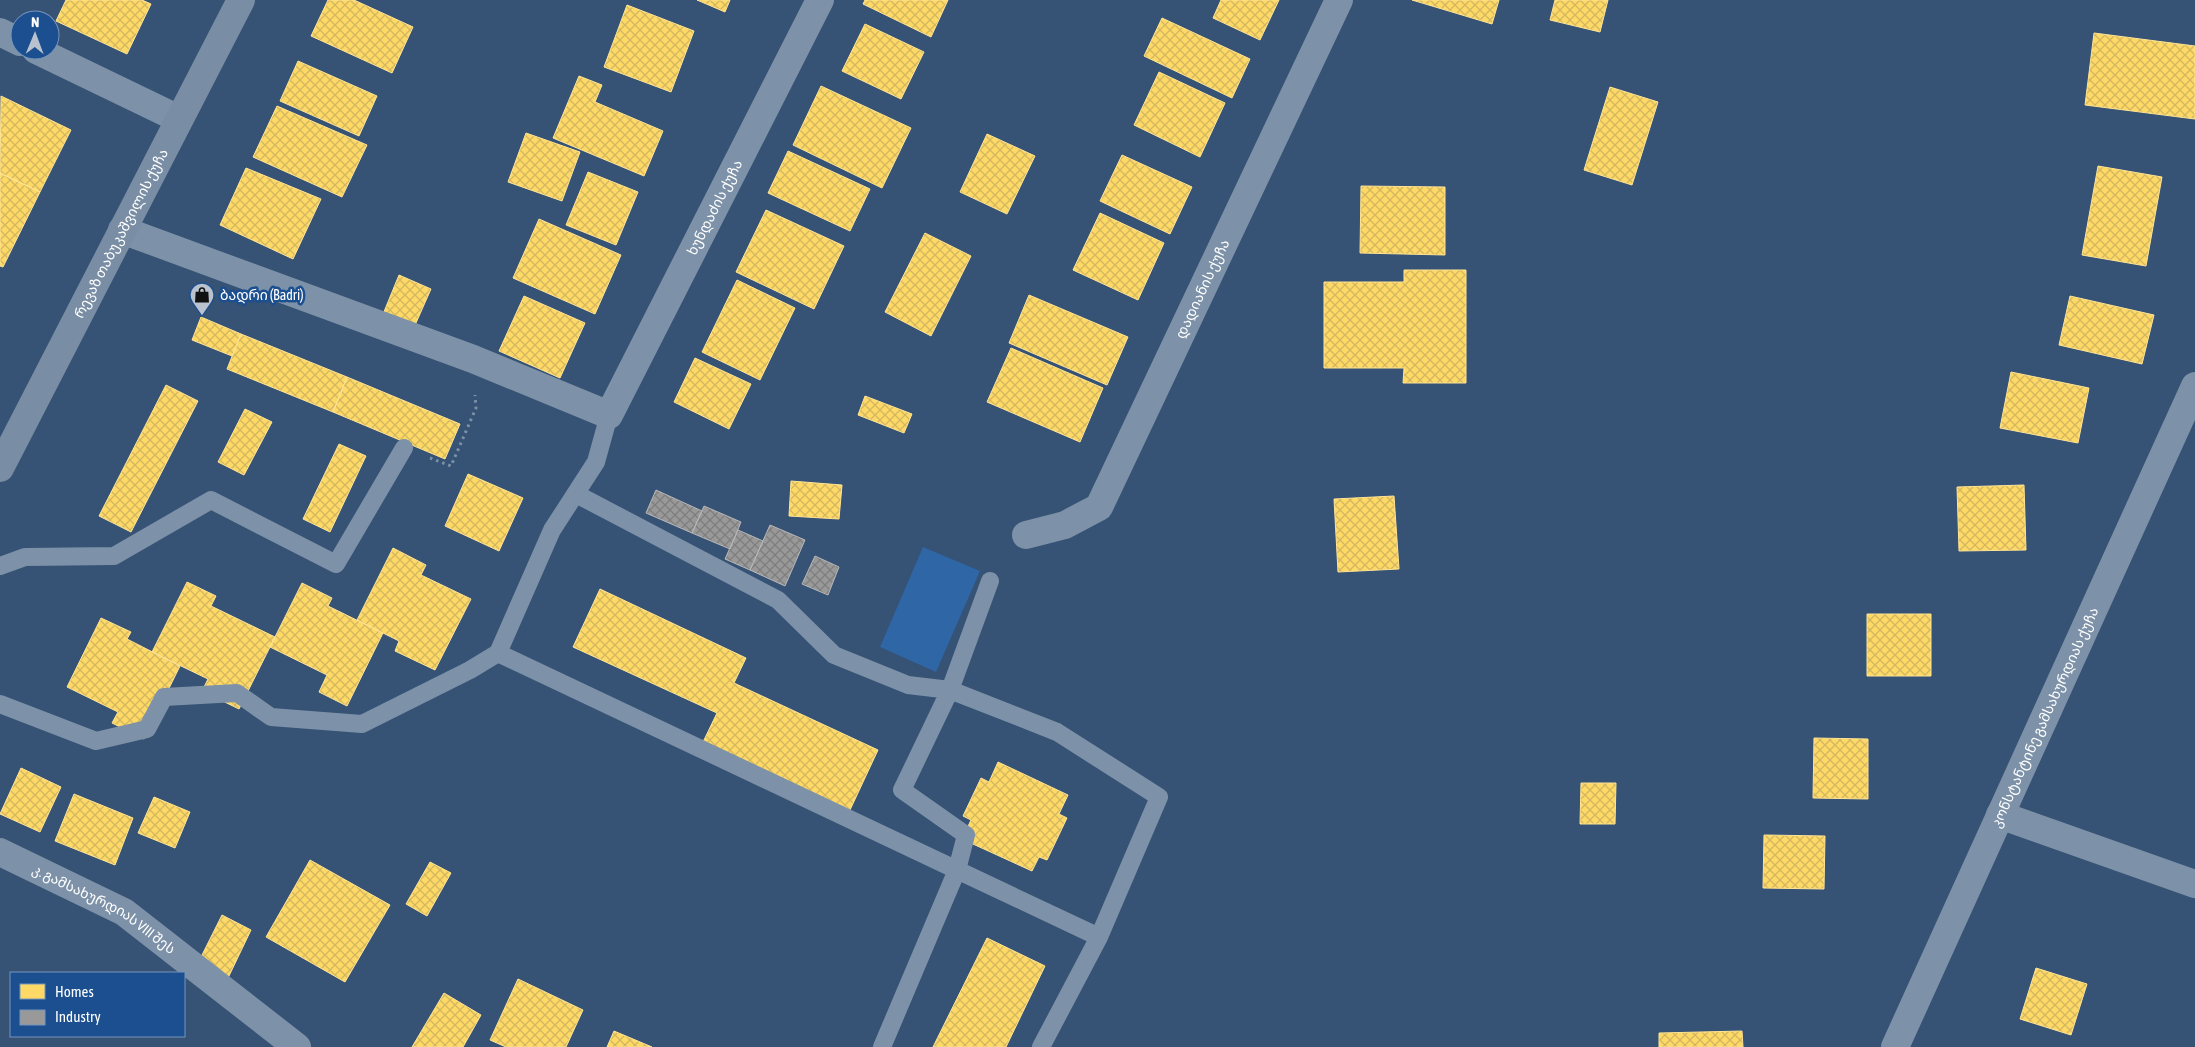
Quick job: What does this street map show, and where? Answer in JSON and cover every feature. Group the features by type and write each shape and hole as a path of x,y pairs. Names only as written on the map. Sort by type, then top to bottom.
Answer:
{"main road":[{"name":"რევაზ თაბუკაშვილის ქუჩა","path":"0,468 241,0"}],"street":[{"name":"ხუნდაძის ქუჩა","path":"608,415 820,0"},
{"name":"დადიანის ქუჩა","path":"1026,535 1065,524 1098,508 1338,0"},
{"path":"57,60 179,119"},
{"path":"122,230 473,359 608,415"},
{"name":"კონსტანტინე გამსახურდიას ქუჩა","path":"1895,1047 2195,386"},
{"path":"2000,814 2195,884"},
{"name":"კ. გამსახურდიას VIII შეს","path":"0,852 124,912 297,1047"}],"lane":[{"path":"0,704 96,741 147,729 164,697 237,692 271,717 362,724 470,670 498,653 552,530 596,462 608,415"},
{"path":"0,566 25,557 114,556 211,500 336,564 404,448"},
{"path":"576,494 778,600 834,655 908,685 950,690 1057,732 1159,797 1099,937 1041,1047"},
{"path":"882,1047 957,870 966,835 902,790 950,690 990,581"},
{"path":"498,653 1099,937"}],"path":[{"path":"404,448 452,466 476,408 473,359"}],"shaded area":[{"path":"923,547 980,571 936,672 880,647"}],"building: Homes":[{"path":"66,0 142,0 151,4 127,54 60,23 60,13"},
{"path":"328,0 354,0 413,27 392,73 311,36"},
{"path":"697,0 730,0 725,12"},
{"path":"865,0 948,0 931,37 863,4"},
{"path":"1221,0 1279,0 1260,40 1213,18"},
{"path":"1412,0 1499,0 1492,24"},
{"path":"1555,0 1608,0 1600,32 1550,20"},
{"path":"627,5 694,31 671,92 604,67"},
{"path":"1162,18 1250,59 1232,98 1144,56"},
{"path":"865,24 924,52 901,99 842,71"},
{"path":"2094,33 2195,46 2195,119 2085,105"},
{"path":"298,61 377,96 359,136 280,101"},
{"path":"1159,72 1225,103 1200,157 1134,125"},
{"path":"579,76 602,85 595,102 663,131 644,176 553,138"},
{"path":"821,86 911,128 882,188 793,145"},
{"path":"1610,87 1658,102 1632,185 1584,170"},
{"path":"1,96 71,130 40,192 0,173"},
{"path":"277,106 367,145 342,197 253,157"},
{"path":"526,133 580,152 562,201 508,182"},
{"path":"987,134 1035,156 1007,214 960,192"},
{"path":"788,151 870,189 850,231 768,193"},
{"path":"1122,155 1192,187 1170,234 1100,201"},
{"path":"2098,166 2162,177 2146,266 2082,255"},
{"path":"246,168 321,199 293,259 220,225"},
{"path":"588,172 638,192 616,245 566,225"},
{"path":"0,173 40,192 3,267 0,266"},
{"path":"1361,186 1445,187 1445,255 1360,253"},
{"path":"766,210 844,246 814,309 736,272"},
{"path":"1100,213 1164,243 1138,300 1073,270"},
{"path":"539,219 621,255 595,314 513,278"},
{"path":"925,233 971,256 931,336 885,312"},
{"path":"1404,270 1466,270 1466,383 1403,383 1404,368 1324,368 1324,282 1404,282"},
{"path":"399,275 431,289 412,332 381,319"},
{"path":"737,280 795,308 760,380 702,352"},
{"path":"1029,295 1128,337 1107,385 1009,343"},
{"path":"524,296 585,323 560,378 499,351"},
{"path":"2070,296 2154,315 2142,364 2059,345"},
{"path":"201,317 241,334 232,356 192,340"},
{"path":"241,334 347,377 333,412 227,369"},
{"path":"1011,348 1103,388 1080,442 987,402"},
{"path":"695,358 751,384 729,429 674,402"},
{"path":"2011,372 2089,388 2078,443 2000,428"},
{"path":"347,377 460,424 445,459 333,412"},
{"path":"166,385 198,401 131,532 99,516"},
{"path":"865,396 912,414 904,433 858,415"},
{"path":"245,409 272,422 244,475 218,462"},
{"path":"339,444 366,456 330,532 303,519"},
{"path":"468,474 523,498 499,551 445,526"},
{"path":"791,481 842,485 839,519 789,516"},
{"path":"2024,485 2026,550 1959,551 1957,487"},
{"path":"1394,496 1399,569 1338,572 1334,499"},
{"path":"393,548 426,565 421,575 471,599 435,670 395,651 399,641 357,620"},
{"path":"187,582 216,596 211,606 275,637 239,709 202,691 208,679 152,652"},
{"path":"302,583 332,598 328,606 383,633 347,706 319,692 327,675 270,647"},
{"path":"600,589 746,658 734,683 878,750 850,810 703,742 717,713 573,647"},
{"path":"1867,614 1931,614 1931,676 1867,676"},
{"path":"101,618 131,632 127,639 180,666 144,739 112,723 118,712 67,687"},
{"path":"1814,738 1868,739 1868,799 1813,798"},
{"path":"998,762 1068,795 1059,814 1067,818 1047,860 1039,857 1032,871 962,839 971,820 963,816 981,778 989,782"},
{"path":"21,768 61,787 40,832 0,814"},
{"path":"1581,783 1616,783 1615,824 1580,824"},
{"path":"74,794 133,818 115,865 55,841"},
{"path":"154,797 190,812 175,848 138,833"},
{"path":"1764,835 1825,836 1824,889 1763,888"},
{"path":"310,860 390,905 345,982 266,937"},
{"path":"430,862 451,873 427,916 406,904"},
{"path":"222,915 251,930 228,978 198,963"},
{"path":"987,938 1045,966 1006,1047 933,1047"},
{"path":"2036,968 2087,984 2071,1035 2020,1019"},
{"path":"518,979 583,1010 566,1047 506,1047 490,1040"},
{"path":"444,993 481,1015 463,1047 412,1047"},
{"path":"614,1031 652,1047 607,1047"},
{"path":"1742,1031 1743,1047 1659,1047 1659,1033"}],"building: Industry":[{"path":"656,490 702,511 692,533 646,513"},
{"path":"704,506 741,522 730,549 692,533"},
{"path":"770,525 805,540 785,586 750,570"},
{"path":"738,530 763,541 750,570 725,559"},
{"path":"815,556 839,567 828,595 802,584"}],"place":[{"name":"ბადრი (Badri)","path":"202,316"}]}
